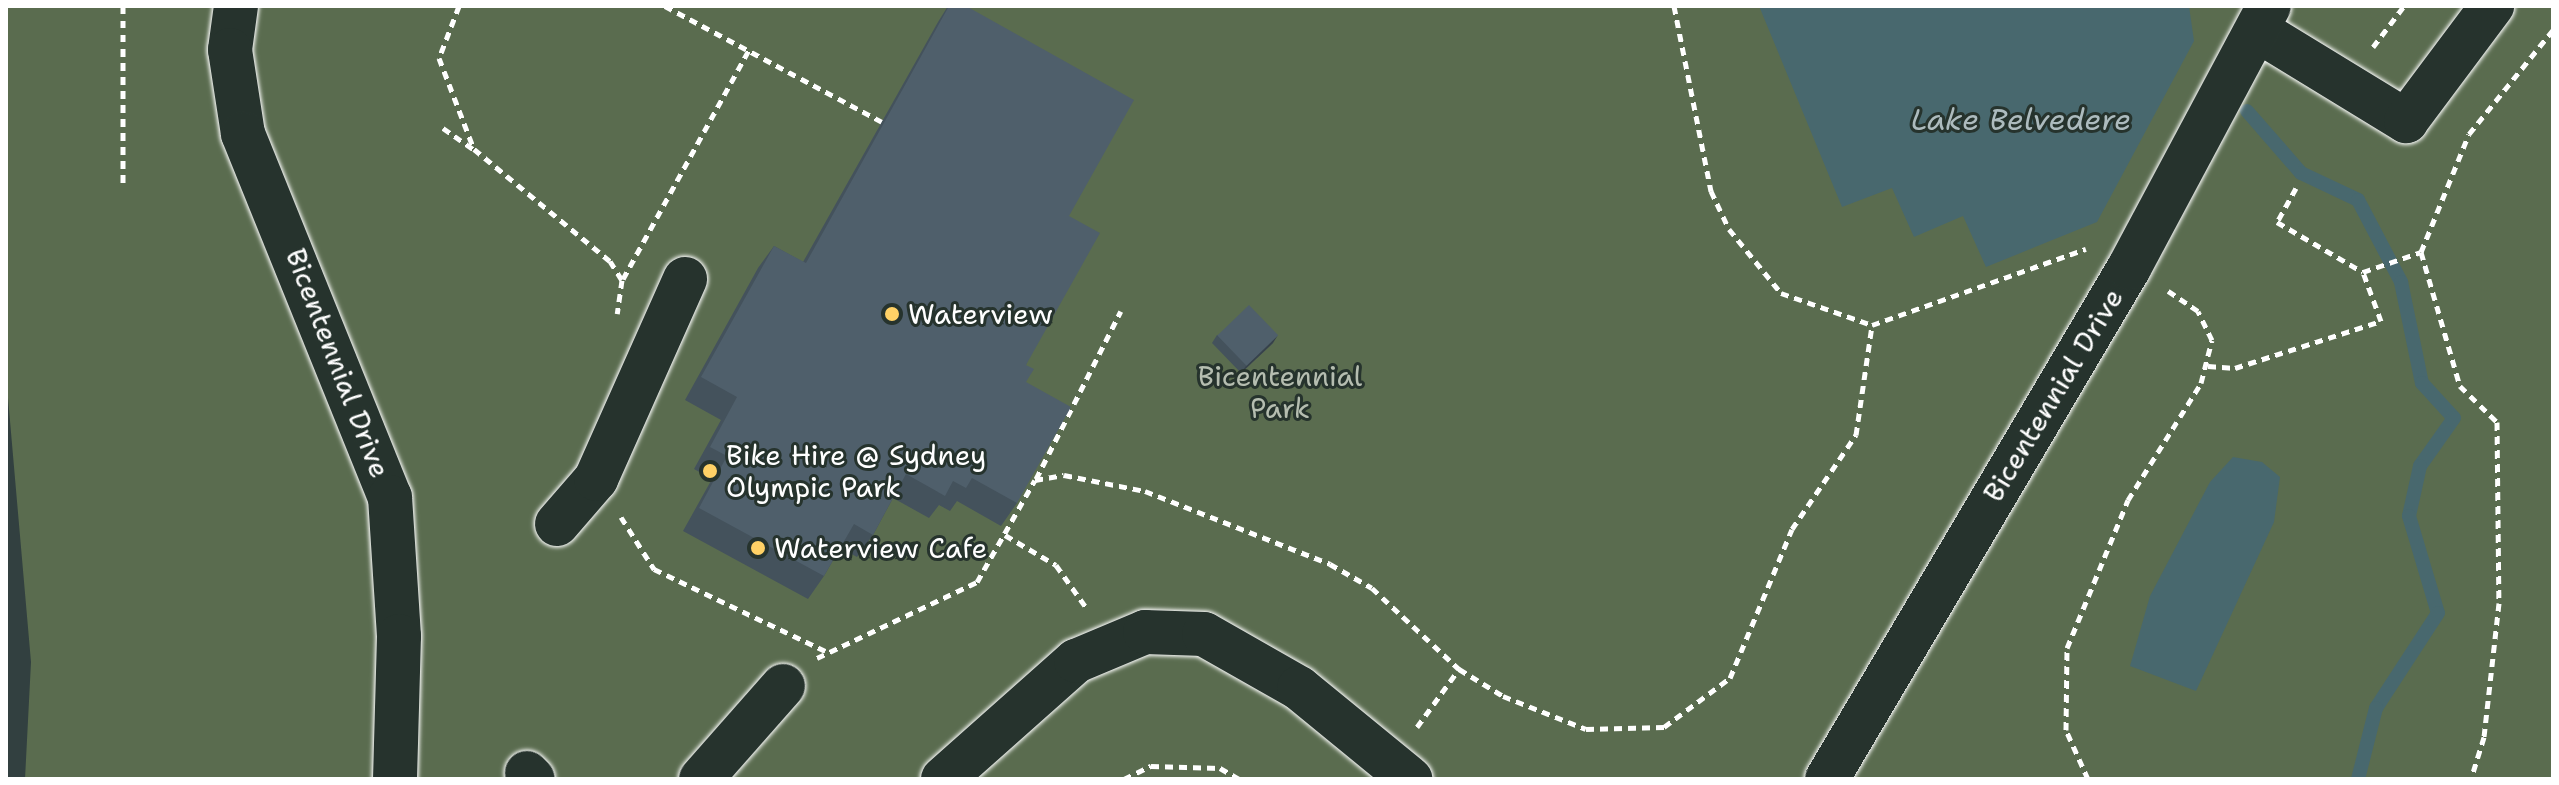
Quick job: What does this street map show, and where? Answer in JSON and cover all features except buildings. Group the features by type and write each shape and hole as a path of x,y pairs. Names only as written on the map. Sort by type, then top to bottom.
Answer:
{"street":[{"name":"Bicentennial Drive","path":"236,6 230,50 243,134 390,497 399,636 395,779"},
{"path":"2263,18 2406,121 2492,6"},
{"name":"Bicentennial Drive","path":"1827,779 2113,257 2263,18"},
{"path":"557,524 596,479 685,279"},
{"path":"943,779 1076,661 1145,632 1204,634 1299,688 1410,779"},
{"path":"701,779 783,686"}],"path":[{"path":"123,6 123,184"},
{"path":"459,6 439,58 474,149"},
{"path":"665,6 750,48 882,122"},
{"path":"1674,6 1711,191 1729,229 1781,293 1872,325 2113,257 2210,326 2208,366 2128,500 2067,648 2066,730 2088,779"},
{"path":"2369,52 2404,6"},
{"path":"2471,779 2495,661 2501,560 2497,422 2460,386 2421,252 2469,134 2553,30"},
{"path":"615,321 622,280 750,48"},
{"path":"443,128 474,149 610,261 622,280"},
{"path":"2208,366 2235,368 2381,321 2363,272 2277,222 2296,188"},
{"path":"2363,272 2421,252"},
{"path":"783,686 825,651 977,582 1035,480 1121,311"},
{"path":"1035,480 1064,475 1145,491 1289,544 1372,588 1459,669 1503,696 1586,729 1664,727 1730,678 1792,529 1856,435 1872,325"},
{"path":"596,479 654,569 825,651"},
{"path":"1005,535 1056,565 1083,599 1106,649"},
{"path":"1124,779 1151,766 1220,768 1239,779"}],"green space":[{"name":"Bicentennial Park","path":"6,6 2553,6 2553,779 25,779 31,662 6,375"}],"water":[{"name":"Lake Belvedere","path":"1759,6 2189,6 2194,41 2097,222 1986,267 1963,216 1914,237 1892,188 1842,207"},
{"path":"2233,457 2262,462 2280,477 2274,522 2196,691 2130,666 2150,596 2210,482"}],"waterway":[{"path":"2247,111 2301,173 2358,200 2401,282 2422,383 2454,418 2420,466 2409,516 2438,613 2376,708 2358,779"}],"place":[{"name":"Waterview","path":"892,314"},
{"name":"Bike Hire @ Sydney Olympic Park","path":"710,471"},
{"name":"Waterview Cafe","path":"758,548"}]}
